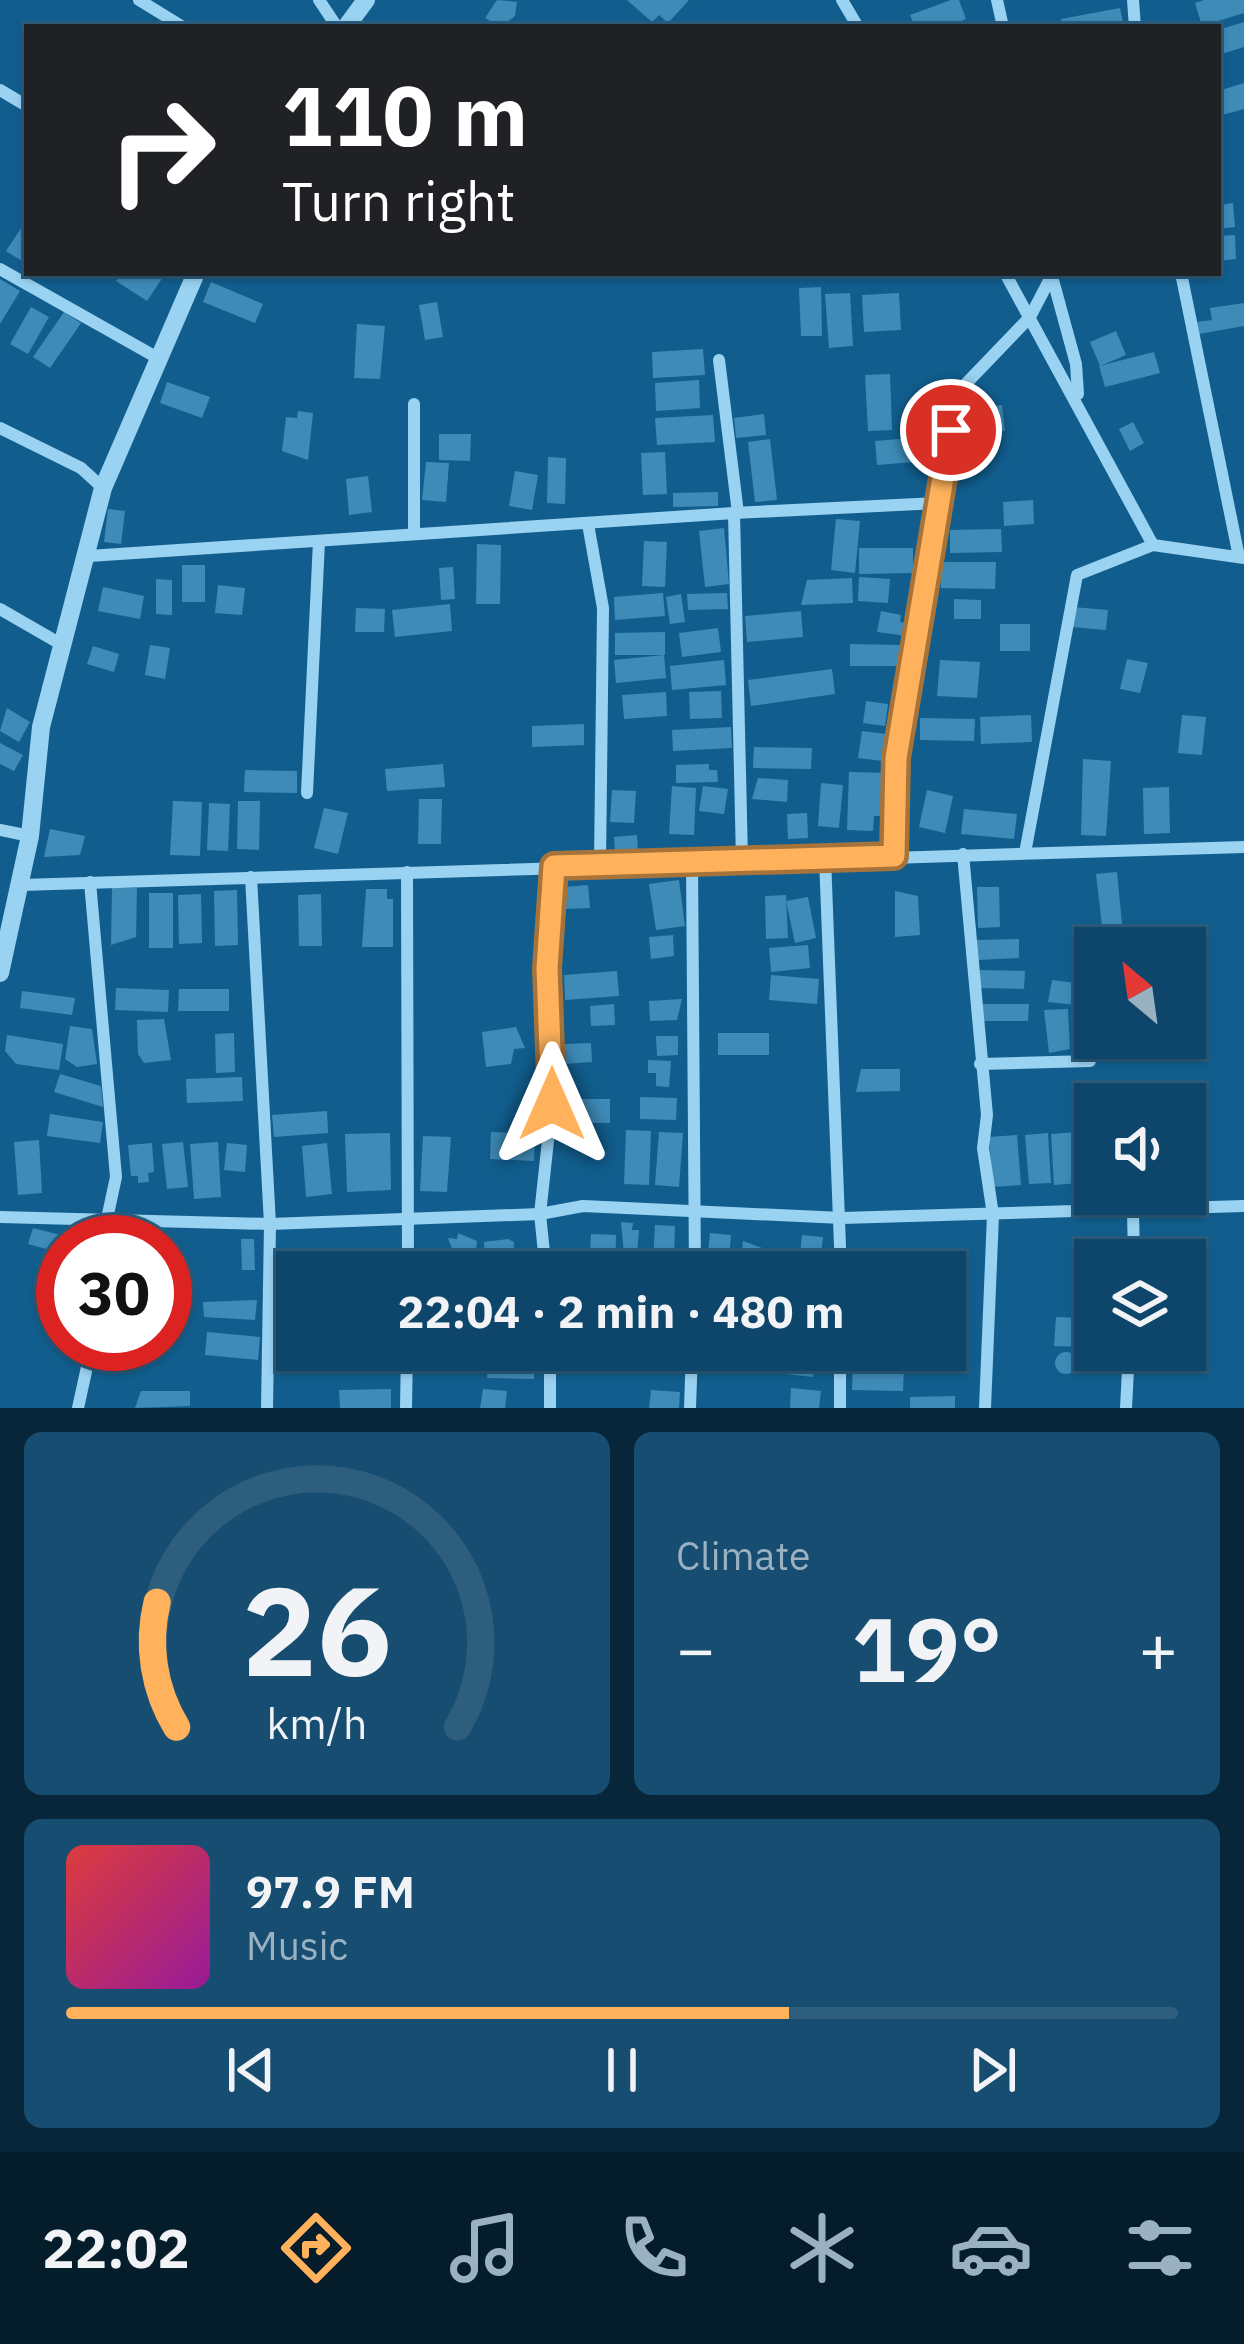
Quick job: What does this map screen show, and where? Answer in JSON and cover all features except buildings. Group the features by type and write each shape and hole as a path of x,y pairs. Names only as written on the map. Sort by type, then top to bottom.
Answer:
{"street":[{"path":"139,0 178,24"},
{"path":"0,269 156,357"},
{"path":"0,973 31,836 41,727 59,644 89,556 103,488 195,276"},
{"path":"1007,276 1153,545"},
{"path":"894,856 896,758 957,393 1030,317 1053,276"},
{"path":"1053,276 1078,374 1078,401"},
{"path":"1025,853 1071,585 1077,575 1107,559 1153,545 1242,558 1182,276"},
{"path":"719,360 736,513 742,860"},
{"path":"414,404 414,535"},
{"path":"0,428 81,468 103,488"},
{"path":"89,556 938,503"},
{"path":"588,524 603,608 600,864"},
{"path":"307,793 320,541"},
{"path":"0,609 59,644"},
{"path":"0,830 31,836"},
{"path":"21,885 1244,847"},
{"path":"963,854 993,1215 985,1408"},
{"path":"825,858 841,1251"},
{"path":"692,862 696,1251"},
{"path":"544,1251 540,1214 552,1104 547,968 554,866"},
{"path":"407,872 408,1251"},
{"path":"251,877 270,1224 267,1408"},
{"path":"90,882 116,1177 104,1215"},
{"path":"980,1064 1090,1061"},
{"path":"192,1224 409,1221 540,1214 583,1206 842,1217 1074,1212"},
{"path":"1206,1207 1244,1206"},
{"path":"0,1217 36,1219"},
{"path":"79,1408 87,1371"},
{"path":"406,1408 407,1371"},
{"path":"550,1371 550,1408"},
{"path":"690,1408 691,1371"},
{"path":"840,1371 840,1408"},
{"path":"1126,1408 1128,1371"}],"route":[{"path":"552,1104 547,968 554,866 894,856 896,758 951,430"}]}
